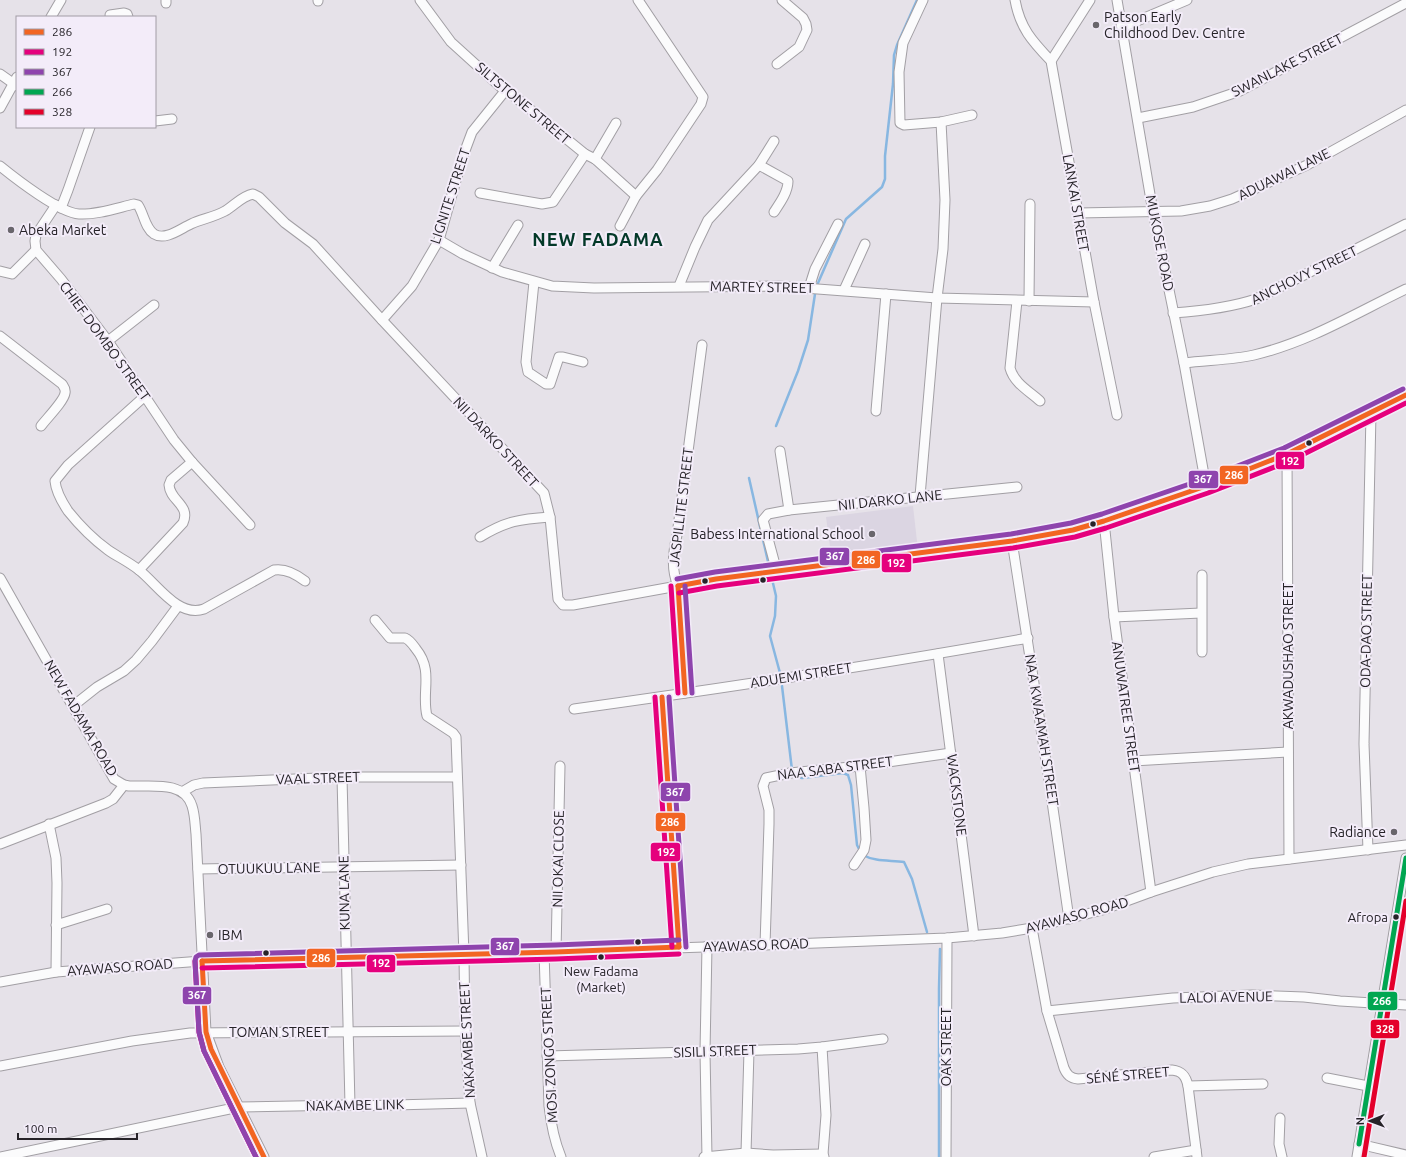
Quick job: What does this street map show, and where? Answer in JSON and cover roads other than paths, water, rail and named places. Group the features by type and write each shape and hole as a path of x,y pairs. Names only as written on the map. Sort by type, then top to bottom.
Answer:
{"street":[{"path":"52,16 61,0"},
{"name":"SILTSTONE STREET","path":"420,0 451,42 505,91 515,97 585,154 595,159 636,196"},
{"path":"620,226 636,196 657,170 701,104 703,98 638,0"},
{"path":"777,64 799,47 807,30 803,18 782,0"},
{"path":"923,0 903,43 899,72 900,123 904,125 941,122 972,115"},
{"path":"1015,0 1019,17 1031,40 1051,61 1090,0"},
{"name":"MUKOSE ROAD","path":"1117,0 1123,27 1153,212 1184,362 1206,486"},
{"path":"1123,27 1187,0"},
{"name":"SWANLAKE STREET","path":"1138,118 1193,107 1240,91 1406,3"},
{"path":"110,15 124,13 128,16"},
{"name":"LANKAI STREET","path":"1051,61 1094,302 1117,415"},
{"path":"0,74 16,82 0,108"},
{"name":"LIGNITE STREET","path":"382,320 412,286 439,240 462,156 472,132 505,91"},
{"name":"ADUAWAI LANE","path":"1078,213 1153,212 1197,208 1232,199 1307,165 1406,110"},
{"path":"156,121 172,119"},
{"path":"920,496 937,298 943,249 945,200 941,122"},
{"path":"595,159 616,123"},
{"path":"0,271 12,274 36,250 36,235 68,190 90,128"},
{"path":"679,286 708,220 759,165 774,140"},
{"path":"480,193 542,204 553,202 585,154"},
{"path":"759,165 788,181 785,194 774,212"},
{"path":"0,166 58,206"},
{"name":"NII DARKO STREET","path":"58,206 71,213 79,214 92,213 134,204 138,205 149,230 155,235 161,236 174,233 189,225 222,212 247,195 254,194 258,197 285,223 313,244 544,493 550,517 555,584 558,600 563,605 573,605 716,579 1012,541 1073,530 1206,486 1287,454 1406,395"},
{"path":"1029,301 1030,204"},
{"path":"809,288 815,269 838,224"},
{"name":"ANCHOVY STREET","path":"1173,313 1198,312 1244,303 1256,299 1406,224"},
{"path":"492,268 518,225"},
{"name":"MARTEY STREET","path":"439,240 492,268 534,282 552,286 778,286 937,298 1094,302"},
{"path":"844,290 865,244"},
{"name":"CHIEF DOMBO STREET","path":"36,250 61,279 108,341 174,440 192,462 250,525"},
{"path":"534,282 526,362 528,372 546,384 550,384 559,358 563,357 583,362"},
{"path":"1184,362 1231,358 1268,351 1325,330 1406,289"},
{"path":"876,411 886,294"},
{"path":"1017,301 1010,368 1012,375 1016,380 1040,401"},
{"path":"108,341 154,305"},
{"path":"0,336 62,384 65,389 65,394 62,400 41,426"},
{"name":"JASPILLITE STREET","path":"685,693 678,586 674,576 673,556 702,345"},
{"path":"145,396 68,465 55,481 57,493 64,506 81,527 108,549 139,570 178,606 191,611 204,609 274,570 280,569 290,572 305,581"},
{"name":"ODA-DAO STREET","path":"1368,850 1364,744 1371,413"},
{"path":"780,451 789,510"},
{"name":"AKWADUSHAO STREET","path":"1287,454 1289,859"},
{"path":"139,570 183,523 185,518 185,510 171,493 168,485 171,480 192,462"},
{"name":"NII DARKO LANE","path":"775,572 763,520 764,516 768,514 789,510 1017,487"},
{"path":"480,538 508,522 550,517"},
{"name":"ANUWATREE STREET","path":"1104,521 1114,617 1151,892"},
{"name":"NAA KWAAMAH STREET","path":"1012,541 1028,638 1069,919"},
{"path":"1202,575 1202,652"},
{"name":"NEW FADAMA ROAD","path":"0,578 114,779 124,785 171,787 182,792"},
{"path":"73,706 97,687 124,671 136,660 178,606"},
{"path":"1114,617 1201,613"},
{"name":"NAKAMBE STREET","path":"375,620 390,638 403,637 408,639 422,659 426,672 427,716 454,734 457,755 456,777 461,865 465,1031 470,1103 482,1157"},
{"name":"ADUEMI STREET","path":"574,709 662,697 938,654 1028,638"},
{"name":"WACKSTONE","path":"938,654 974,936"},
{"path":"662,697 679,947"},
{"path":"1133,761 1288,752"},
{"name":"NAA SABA STREET","path":"765,945 769,810 763,786 764,781 768,777 792,772 860,766 951,753"},
{"name":"NII OKAI CLOSE","path":"556,952 560,766"},
{"path":"854,865 864,850 866,834 860,766"},
{"name":"VAAL STREET","path":"182,792 194,785 203,783 342,777 456,777"},
{"name":"KUNA LANE","path":"342,777 350,1105"},
{"path":"0,844 49,824 106,804 113,799 124,785"},
{"path":"182,792 192,806 198,869 206,1032 219,1067 264,1157"},
{"path":"49,824 56,858 56,972"},
{"name":"AYAWASO ROAD","path":"0,982 56,972 202,961 464,955 765,945 974,936 1032,928 1069,919 1122,904 1151,892 1234,867 1406,845"},
{"path":"1357,1157 1396,918 1403,897 1406,858"},
{"name":"OTUUKUU LANE","path":"198,869 461,865"},
{"path":"56,925 107,909"},
{"name":"SÉNÉ STREET","path":"1032,928 1047,1011 1064,1068 1069,1077 1078,1079 1101,1078 1172,1070 1180,1071 1186,1078 1188,1086 1196,1154"},
{"name":"OAK STREET","path":"946,1157 947,938"},
{"path":"707,946 705,1052 707,1157"},
{"name":"MOSI ZONGO STREET","path":"544,952 551,1126 561,1157"},
{"name":"LALOI AVENUE","path":"1047,1011 1173,998 1228,996 1304,997 1406,1005"},
{"name":"TOMAN STREET","path":"0,1066 140,1040 190,1033 465,1031"},
{"name":"SISILI STREET","path":"547,1056 749,1051 822,1047 883,1039"},
{"path":"704,1157 746,1152 768,1155 823,1156 826,1115 822,1047"},
{"path":"746,1152 749,1051"},
{"path":"1327,1078 1368,1086"},
{"path":"1188,1086 1263,1084"},
{"name":"NAKAMBE LINK","path":"0,1157 239,1107 470,1103"},
{"path":"1280,1118 1279,1144 1282,1157"},
{"path":"1359,1144 1406,1155"},
{"path":"1154,1157 1196,1154"}],"waterway":[{"path":"818,283 846,219 882,187 885,179 885,156 893,84 894,55 917,0"},
{"path":"776,426 798,371 808,340 815,294"},
{"path":"749,478 769,566"},
{"path":"772,579 776,596 775,616 770,636 780,673"},
{"path":"782,686 792,770"},
{"path":"795,776 802,778 843,773 848,775 851,785 857,845 860,851"},
{"path":"863,855 878,860 904,862 912,879 927,932"},
{"path":"939,1157 940,949"}],"place":[{"name":"Patson Early Childhood Dev. Centre","path":"1096,25"},
{"name":"Abeka Market","path":"11,230"},
{"name":"Babess International School","path":"872,534"},
{"name":"Radiance","path":"1394,832"},
{"name":"Afropa","path":"1396,917"},
{"name":"IBM","path":"210,935"},
{"name":"New Fadama (Market)","path":"601,957"}],"district":[{"name":"NEW FADAMA","path":"598,239"}]}
